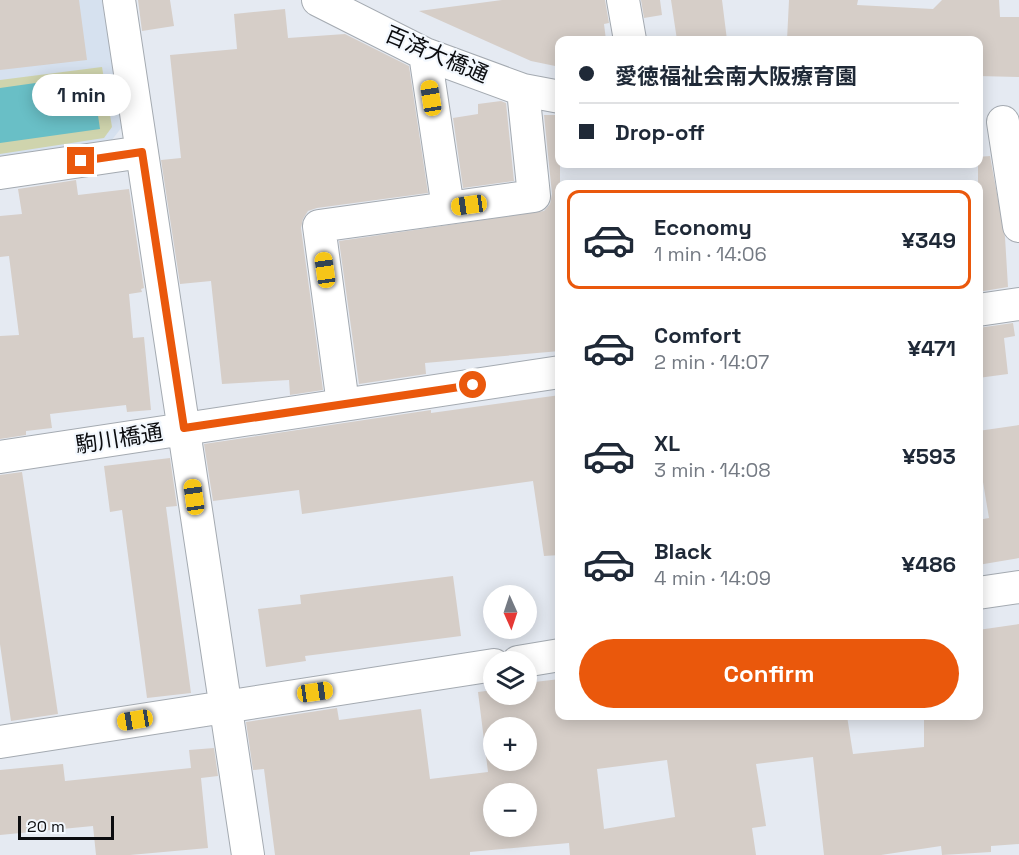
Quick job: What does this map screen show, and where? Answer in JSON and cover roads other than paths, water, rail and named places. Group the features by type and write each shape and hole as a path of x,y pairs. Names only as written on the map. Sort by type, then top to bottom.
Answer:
{"street":[{"path":"119,0 248,855"},
{"name":"百済大橋通","path":"318,0 425,54 523,90 555,96"},
{"path":"623,0 629,36"},
{"path":"425,54 448,208"},
{"path":"343,405 319,226 534,196 523,90"},
{"path":"1000,122 1019,226"},
{"path":"0,173 142,152"},
{"path":"983,309 1019,304"},
{"name":"駒川橋通","path":"0,457 555,373"},
{"path":"983,592 1019,587"},
{"path":"537,659 555,656"},
{"path":"0,742 483,667"}],"water":[{"path":"92,75 100,129 0,143 0,88"}]}
